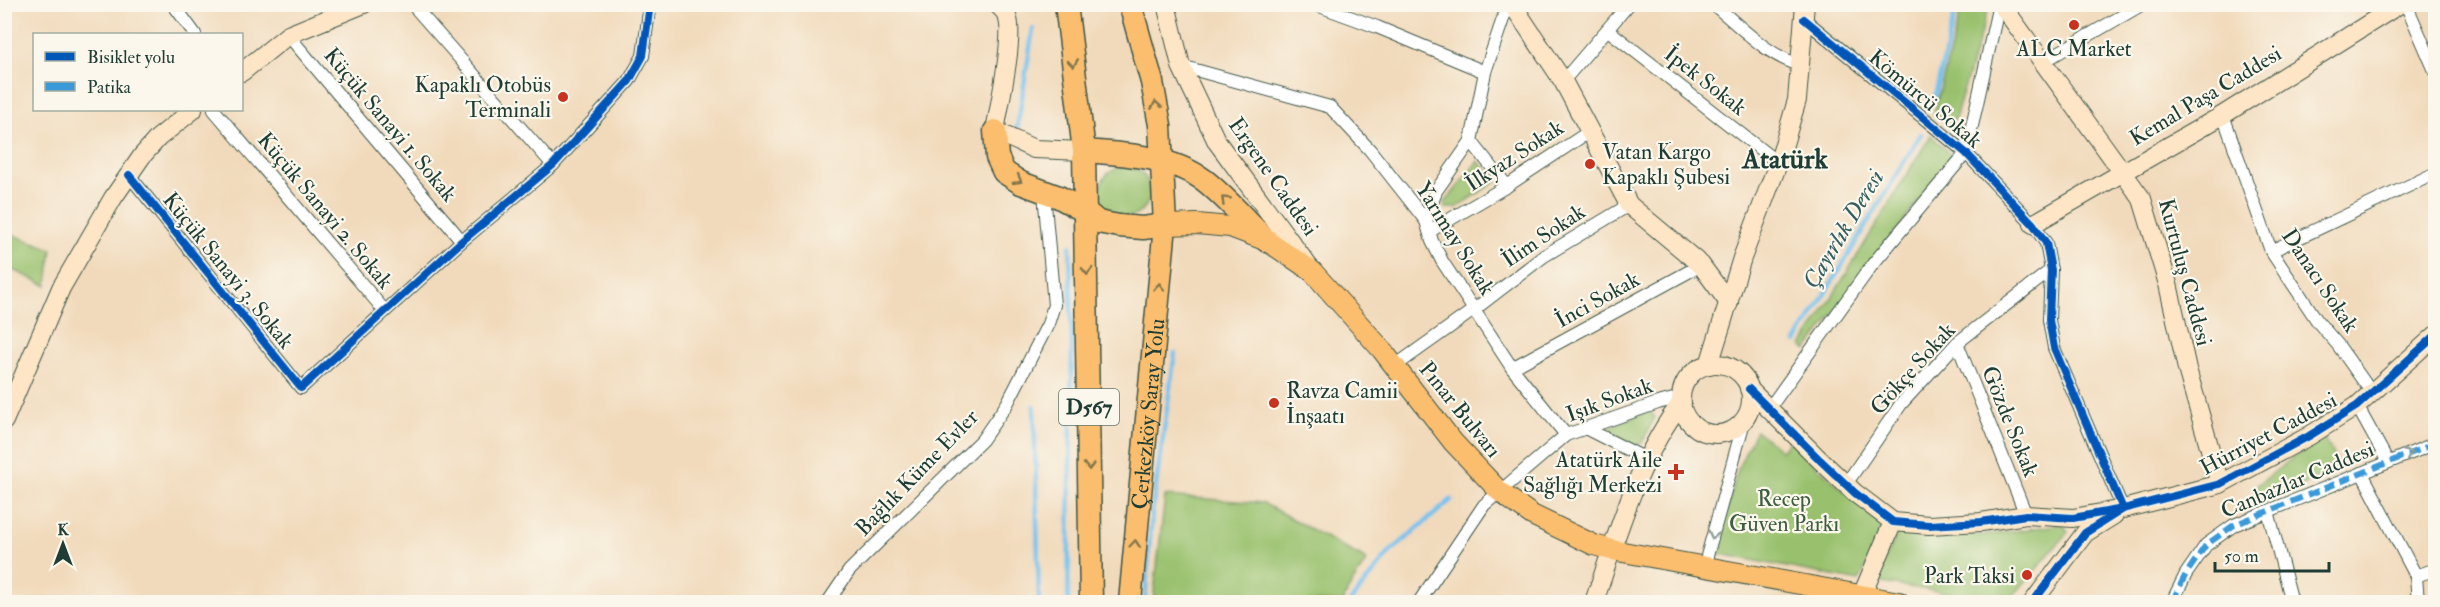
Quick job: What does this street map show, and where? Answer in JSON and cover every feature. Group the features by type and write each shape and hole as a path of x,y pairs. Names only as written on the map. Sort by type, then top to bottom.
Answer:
{"highway":[{"name":"D567","path":"1066,4 1084,151 1091,603"},
{"name":"D567","path":"1130,4 1152,82 1163,163 1165,225"},
{"path":"995,131 997,157 1004,172 1086,212 1098,222 1143,228 1165,225"},
{"path":"1084,151 1126,154 1184,169 1204,181 1266,241"},
{"name":"Çerkezköy Saray Yolu","path":"1130,603 1165,225"}],"main road":[{"name":"Pınar Bulvarı","path":"1165,225 1197,224 1230,227 1266,241 1311,271 1395,366 1453,442 1500,492 1532,515 1594,545 1612,550 1860,599 1899,603"}],"street":[{"path":"173,4 194,33"},
{"path":"412,4 553,165"},
{"path":"384,310 553,165 629,81 643,56 650,4"},
{"path":"997,4 1005,12 1008,20 1009,40 995,131 1034,149 1084,151"},
{"name":"Ergene Caddesi","path":"1166,4 1181,66 1216,142 1311,271"},
{"path":"1314,4 1377,27 1485,72"},
{"path":"1428,226 1436,191 1471,141 1485,72 1510,4"},
{"path":"1510,4 1563,81 1629,205 1701,265 1729,303"},
{"path":"1563,81 1629,4"},
{"path":"1713,4 1771,51 1791,63 1801,65"},
{"path":"1768,410 1872,265 1966,153 2000,4"},
{"name":"Kurtuluş Caddesi","path":"2000,4 2044,61 2142,199 2168,284 2187,369 2220,484"},
{"path":"2044,61 2144,4"},
{"name":"Kemal Paşa Caddesi","path":"2032,224 2223,116 2400,4"},
{"path":"2406,4 2436,73"},
{"path":"243,71 288,35 356,6"},
{"path":"1709,365 1742,258 1779,160 1797,100 1804,12"},
{"name":"Kömürcü Sokak","path":"1804,12 1915,111 1966,153 2032,224 2046,243 2051,270 2049,320 2054,348 2123,509"},
{"name":"İpek Sokak","path":"1608,30 1770,156 1779,160"},
{"name":"Küçük Sanayi 1. Sokak","path":"288,35 462,241"},
{"name":"Yarımay Sokak","path":"1181,66 1330,107 1370,150 1428,226 1432,241 1442,261 1512,368 1566,435"},
{"path":"4,421 35,354 61,288 113,198 158,138 192,111"},
{"name":"Küçük Sanayi 2. Sokak","path":"215,111 384,310"},
{"name":"Danacı Sokak","path":"2223,116 2271,251 2318,322 2338,345 2372,393"},
{"name":"İlkyaz Sokak","path":"1428,226 1507,186 1590,131"},
{"path":"1471,141 1507,186"},
{"path":"2271,251 2436,173"},
{"name":"Küçük Sanayi 3. Sokak","path":"129,175 301,388 384,310"},
{"name":"Bağlık Küme Evler","path":"828,603 849,571 982,440 1007,405 1048,324 1054,305 1044,193"},
{"name":"İlim Sokak","path":"1395,366 1544,256 1629,205"},
{"name":"İnci Sokak","path":"1512,368 1701,265"},
{"name":"Gökçe Sokak","path":"1846,484 1901,405 1957,343 2051,270"},
{"name":"Hürriyet Caddesi","path":"1893,522 1929,525 2026,514 2073,518 2123,509 2220,484 2310,436 2357,406 2436,335"},
{"name":"Gözde Sokak","path":"1957,343 2026,514"},
{"path":"1594,603 1646,459 1681,400 1683,386 1689,376 1698,369 1719,364 1738,372 1749,389 1768,410 1846,484 1893,522 1860,599"},
{"path":"1704,567 1751,399 1749,389"},
{"path":"1681,400 1687,419 1695,427 1705,432 1716,434 1728,432 1745,418"},
{"name":"Işık Sokak","path":"1419,603 1484,505 1566,435 1658,403 1681,400"},
{"path":"2357,406 2388,462"},
{"path":"1587,429 1646,459"},
{"name":"Canbazlar Caddesi","path":"2172,603 2186,574 2206,545 2234,525 2436,443"},
{"path":"2362,473 2416,576 2418,603"},
{"path":"2033,603 2085,533 2123,509"},
{"path":"2268,511 2292,603"},
{"path":"2416,576 2436,569"}],"green space":[{"path":"1962,5 1985,5 1987,12 1955,119 1951,121 1934,114"},
{"path":"1931,135 1952,156 1807,350 1802,346"},
{"path":"1478,161 1497,181 1456,208 1445,208 1444,204"},
{"path":"1125,167 1143,174 1150,192 1143,210 1125,217 1107,210 1100,192 1107,174"},
{"path":"5,232 52,249 47,286 5,266"},
{"path":"1649,410 1655,417 1642,443 1633,446 1605,429"},
{"name":"Recep Güven Parkı","path":"1756,430 1782,451 1789,441 1885,528 1859,581 1715,553 1739,466"},
{"path":"2324,438 2340,467 2261,505 2255,487 2295,456"},
{"path":"1165,496 1263,503 1367,560 1343,602 1153,602"},
{"name":"Recep Güven Parkı","path":"2063,524 2068,532 2008,602 1875,582 1897,534 1986,535"}],"waterway":[{"name":"Çayırlık Deresi","path":"1934,100 1957,4"},
{"path":"1017,129 1033,29"},
{"name":"Çayırlık Deresi","path":"1796,342 1921,134"},
{"path":"1068,602 1072,349 1070,246"},
{"path":"1145,602 1152,513 1175,353"},
{"path":"1034,406 1039,602"},
{"path":"1350,602 1390,552 1451,500"}],"marked path":[{"path":"2172,602 2186,574 2206,545 2234,525 2436,443"}],"cycle path":[{"path":"129,175 301,388 462,241 553,165 629,81 643,56 650,4"},
{"path":"1804,19 1966,153 2033,224 2046,243 2051,270 2049,320 2054,348 2123,509 2085,533 2033,602"},
{"path":"1749,389 1855,493 1893,522 1929,525 1981,522 2026,515 2073,518 2123,509 2220,484 2309,436 2357,406 2436,335"}],"place":[{"name":"ALC Market","path":"2074,25"},
{"name":"Kapaklı Otobüs Terminali","path":"563,97"},
{"name":"Vatan Kargo Kapaklı Şubesi","path":"1590,164"},
{"name":"Ravza Camii İnşaatı","path":"1274,403"},
{"name":"Atatürk Aile Sağlığı Merkezi","path":"1676,472"},
{"name":"Park Taksi","path":"2027,575"}],"district":[{"name":"Atatürk","path":"1785,158"}]}
